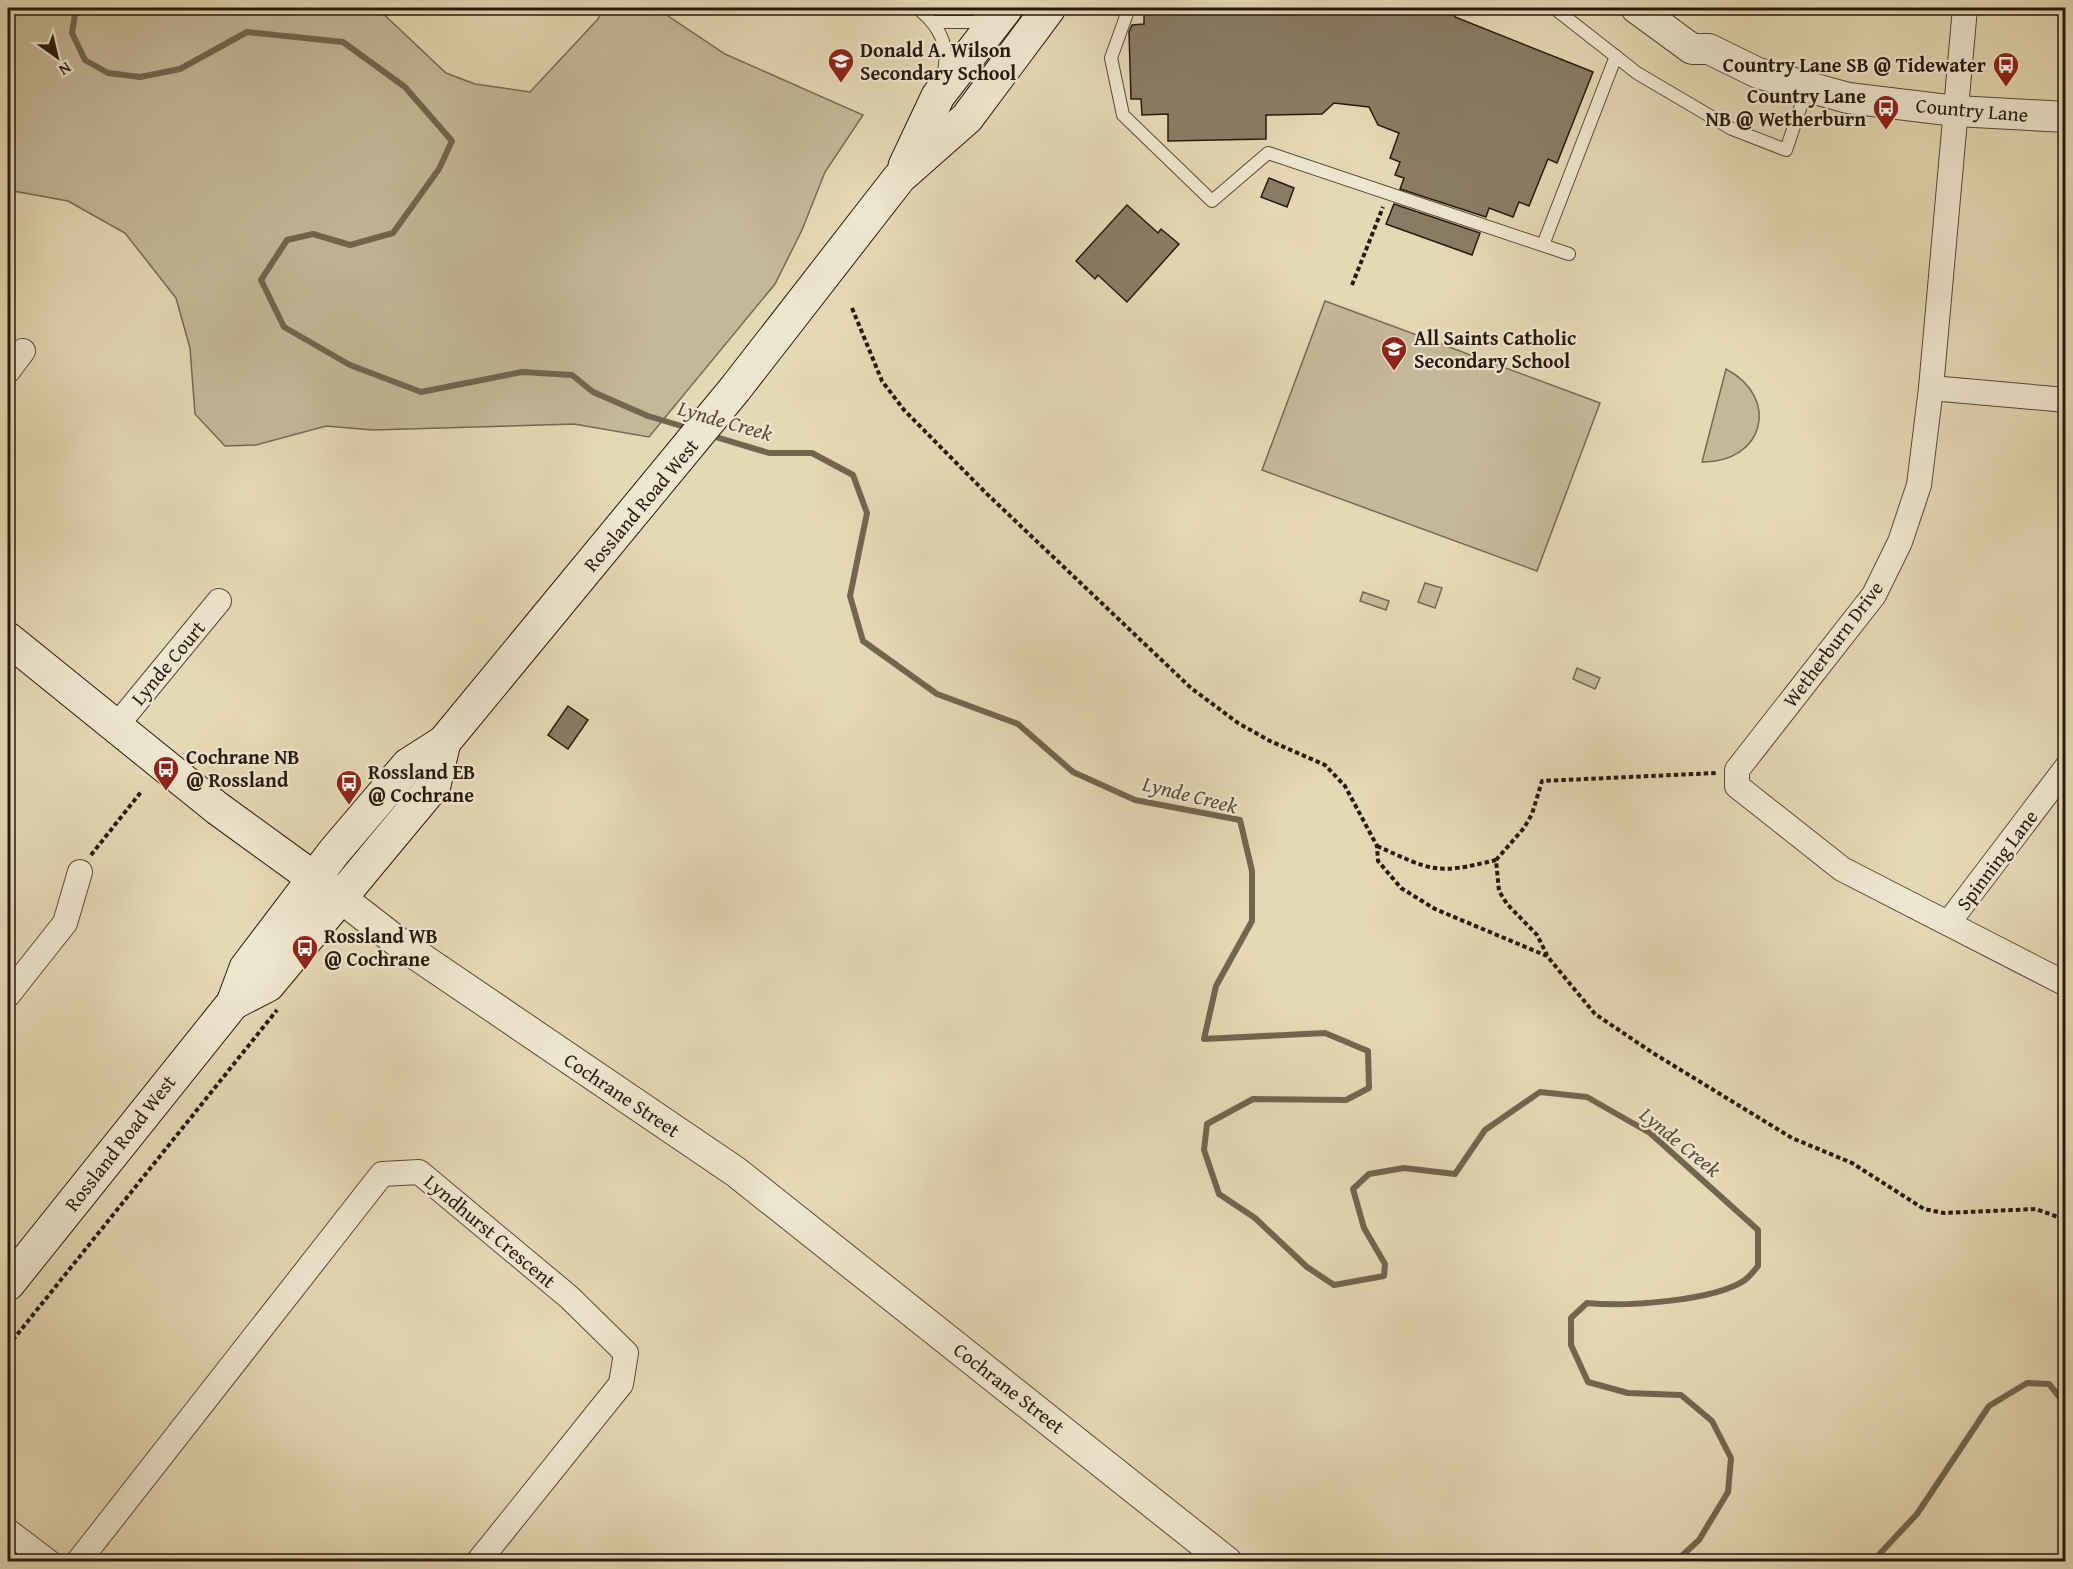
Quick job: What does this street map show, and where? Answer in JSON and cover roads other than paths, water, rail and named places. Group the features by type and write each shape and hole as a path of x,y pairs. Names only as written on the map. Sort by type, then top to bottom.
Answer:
{"main road":[{"name":"Rossland Road West","path":"899,178 938,96 1005,8"},
{"name":"Rossland Road West","path":"8,1284 233,1003 246,968 313,880 408,765 444,742 673,466 899,178 967,118 1049,8"},
{"name":"Cochrane Street","path":"8,639 217,808 313,880 341,898"},
{"name":"Rossland Road West","path":"233,1003 268,985 434,785 444,742"}],"street":[{"name":"Country Lane","path":"1635,8 1692,49 1709,49 1758,73 1848,98 1956,111 2066,117"},
{"name":"Country Lane","path":"1668,8 1702,32 1709,49"},
{"name":"Wetherburn Drive","path":"1949,922 1842,869 1737,786 1737,770 1874,595 1900,542 1919,485 1931,388 1965,8"},
{"path":"8,371 23,351"},
{"path":"1931,388 2066,400"},
{"name":"Lynde Court","path":"117,725 219,601"},
{"name":"Spinning Lane","path":"1949,922 2066,768"},
{"path":"8,995 65,923 80,872"},
{"name":"Cochrane Street","path":"341,898 399,943 736,1172 1227,1562"},
{"path":"1949,922 2066,984"},
{"name":"Lyndhurst Crescent","path":"78,1562 382,1174 419,1172 569,1297 626,1353 621,1384 478,1562"},
{"path":"8,1532 49,1562"}],"lane":[{"path":"917,8 935,22 947,57 938,96"},
{"path":"935,22 974,22 1005,8"},
{"path":"1129,8 1111,58 1123,115 1212,201 1268,153 1569,254"},
{"path":"1554,8 1638,73 1732,129 1786,150 1807,87"},
{"path":"1543,245 1616,56"}],"waterway":[{"name":"Lynde Creek","path":"76,8 72,33 85,60 108,73 140,77 180,69 247,32 343,42 405,87 452,141 439,169 393,233 350,245 313,234 287,240 261,280 284,327 350,365 421,392 522,372 572,375 593,392 648,416 688,428"},
{"name":"Lynde Creek","path":"709,435 769,453 812,453 853,475 867,513 850,596 863,641 937,694 1018,724 1073,772 1135,800 1240,820 1252,871 1252,921 1216,986 1204,1039 1325,1033 1368,1051 1369,1088 1346,1100 1253,1099 1207,1124 1204,1150 1219,1194 1255,1218 1307,1267 1334,1285 1384,1276 1385,1264 1364,1228 1353,1189 1369,1174 1404,1168 1455,1174 1485,1130 1540,1092 1587,1097 1650,1133 1758,1230 1758,1266 1745,1280 1731,1287 1692,1298 1669,1301 1623,1304 1587,1303 1571,1318 1571,1345 1588,1382 1628,1393 1681,1395 1712,1421 1731,1458 1728,1492 1699,1540 1675,1562"},
{"name":"Lynde Creek","path":"1872,1562 1917,1514 1989,1406 2027,1383 2049,1384 2066,1405"}],"place":[{"name":"Donald A. Wilson Secondary School","path":"841,84"},
{"name":"Country Lane SB @ Tidewater","path":"2006,88"},
{"name":"Country Lane NB @ Wetherburn","path":"1886,131"},
{"name":"All Saints Catholic Secondary School","path":"1394,372"},
{"name":"Cochrane NB @ Rossland","path":"166,792"},
{"name":"Rossland EB @ Cochrane","path":"349,806"},
{"name":"Rossland WB @ Cochrane","path":"305,971"}]}
